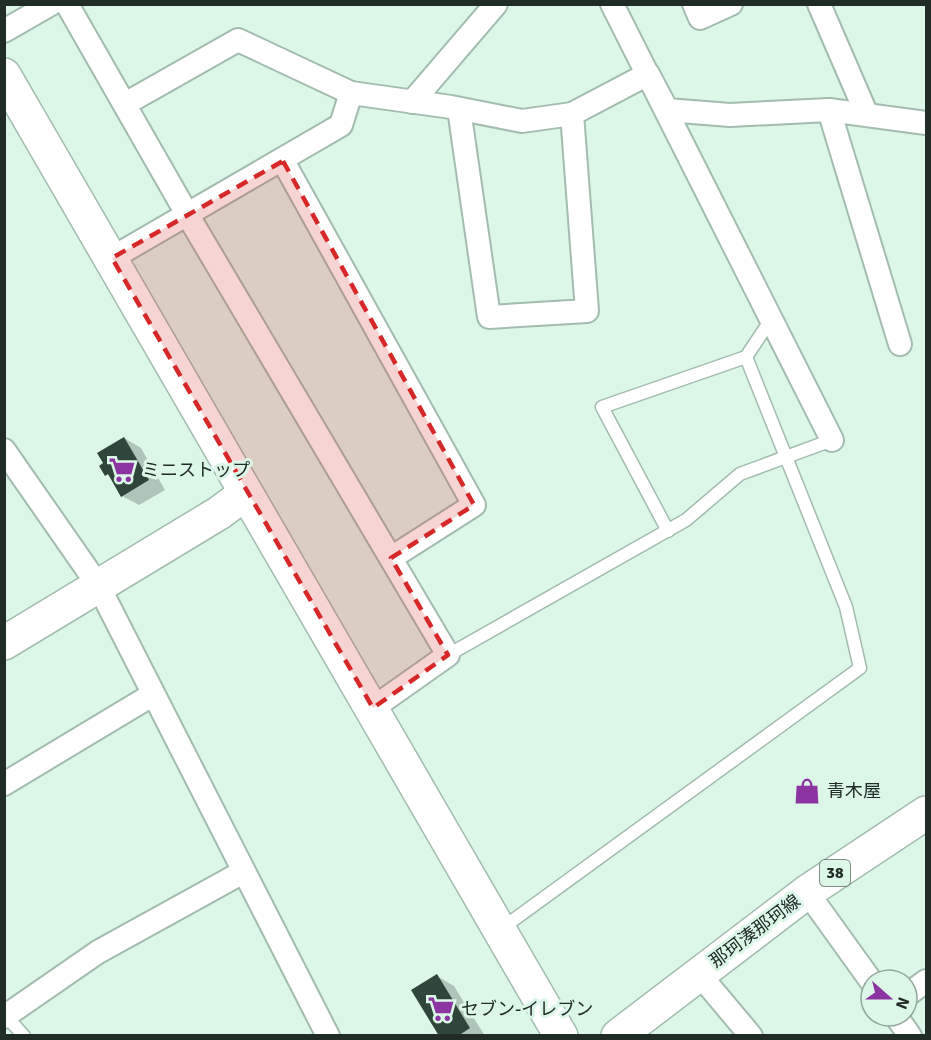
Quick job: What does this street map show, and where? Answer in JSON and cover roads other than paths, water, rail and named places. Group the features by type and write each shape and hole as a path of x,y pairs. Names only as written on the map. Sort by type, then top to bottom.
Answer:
{"street":[{"path":"4,31 51,4"},
{"path":"68,4 187,214 448,655 373,708"},
{"path":"412,102 496,4"},
{"path":"612,4 668,110 832,440"},
{"path":"694,4 700,18 731,4"},
{"path":"819,4 867,115"},
{"path":"125,104 238,40 351,93 522,121 572,114 648,74"},
{"path":"4,75 561,1035"},
{"path":"112,258 283,161 341,125 351,93"},
{"path":"459,109 489,317 587,311 572,114"},
{"path":"668,110 730,115 828,110 927,123"},
{"path":"828,110 900,344"},
{"path":"283,161 474,505 391,558"},
{"path":"4,450 11,473 98,585 323,1034"},
{"path":"4,643 219,513 246,493"},
{"path":"4,784 152,695"},
{"name":"那珂湊那珂線","path":"618,1035 807,892 927,813"},
{"path":"5,1017 98,952 243,872"},
{"path":"807,892 862,968"},
{"path":"699,974 750,1035"}],"lane":[{"path":"668,531 602,407 746,357 772,318"},
{"path":"501,930 860,668 846,607 746,357"},
{"path":"448,655 686,520 740,474 832,440"},
{"path":"5,1017 24,1035"}],"place":[{"name":"ミニストップ","path":"122,470"},
{"name":"青木屋","path":"807,791"},
{"name":"セブン-イレブン","path":"441,1009"}]}
